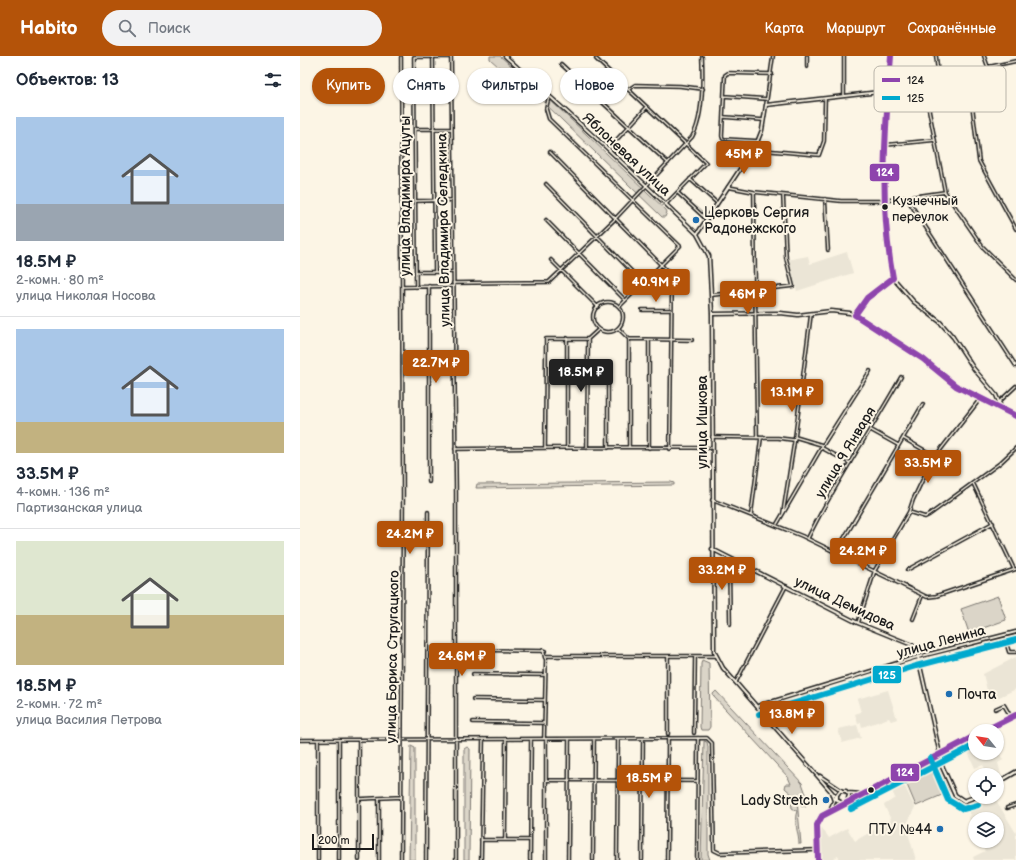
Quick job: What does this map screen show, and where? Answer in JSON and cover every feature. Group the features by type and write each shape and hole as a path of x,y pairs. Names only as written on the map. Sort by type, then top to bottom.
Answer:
{"main road":[{"path":"818,860 817,822 822,816 830,810 937,756 956,797 964,801 968,800"},
{"path":"1004,779 1016,772"}],"street":[{"path":"697,234 758,141 772,74 773,56"},
{"path":"807,67 808,56"},
{"path":"844,56 844,95"},
{"path":"889,66 890,56"},
{"path":"936,56 937,66"},
{"path":"984,56 987,66"},
{"name":"улица Бориса Стругацкого","path":"401,57 403,502 401,860"},
{"name":"улица Владимира Ацуты","path":"416,287 414,57 433,57"},
{"path":"435,272 433,57 451,57"},
{"name":"улица Владимира Селедкина","path":"451,57 455,449 456,860"},
{"name":"Яблоневая улица","path":"506,57 518,68"},
{"path":"453,283 549,282 562,271 615,219 686,144 695,130 703,89 702,57"},
{"path":"596,59 706,163 666,204"},
{"path":"996,66 1016,61"},
{"path":"561,64 668,163"},
{"path":"758,141 724,139 722,136 725,75 728,73 772,74"},
{"path":"629,89 635,85 680,86 703,89"},
{"path":"766,105 874,92"},
{"path":"724,96 767,99"},
{"name":"Яблоневая улица","path":"552,99 608,149 697,234"},
{"path":"756,144 761,150 819,155 824,141 825,99"},
{"path":"547,104 546,108 549,119 680,246 619,307"},
{"path":"608,149 647,107"},
{"path":"887,112 882,169 883,200 886,241 893,278 914,302 940,322 953,337 974,369 996,395 1002,409"},
{"path":"929,112 945,192 982,246 1016,280"},
{"path":"973,112 979,161 1016,230"},
{"path":"724,118 763,120"},
{"path":"415,129 452,129"},
{"path":"885,145 935,140"},
{"path":"550,152 672,276 670,310 670,448"},
{"path":"690,179 717,203"},
{"path":"546,184 643,283"},
{"path":"728,187 754,192 825,199 883,200 945,192"},
{"path":"754,192 757,438"},
{"path":"678,193 706,219"},
{"path":"711,295 793,286 786,258 783,195"},
{"path":"906,197 1016,366"},
{"path":"825,199 828,250"},
{"path":"415,201 452,200"},
{"path":"546,220 625,300"},
{"name":"улица Ишкова","path":"697,234 709,256 712,314 711,448 713,640 716,656 736,682 816,772 836,797"},
{"path":"551,260 598,307"},
{"path":"416,272 453,272"},
{"path":"855,315 867,298 893,278"},
{"name":"улица Владимира Ацуты","path":"429,286 430,482"},
{"path":"402,287 453,286"},
{"path":"605,302 610,302 619,307 623,319 619,329 604,332 598,329 594,319 598,307 605,302"},
{"path":"642,310 670,310"},
{"path":"712,314 811,314 831,311 855,315 923,359 952,384 1016,416"},
{"path":"783,512 795,437 811,314"},
{"path":"587,448 588,339 598,329"},
{"path":"619,329 629,339 692,340"},
{"path":"567,338 567,448"},
{"path":"546,447 546,339 588,339"},
{"path":"629,339 629,447"},
{"path":"649,448 650,340"},
{"path":"608,364 608,448"},
{"path":"777,524 822,446 870,371"},
{"name":"улица 9 Января","path":"808,538 901,376"},
{"path":"999,402 1016,386"},
{"path":"858,623 875,570 909,512 913,500 934,458 980,399"},
{"path":"836,552 923,404"},
{"path":"871,430 898,445"},
{"path":"712,437 794,440"},
{"path":"795,437 822,446 850,463"},
{"path":"751,515 761,438"},
{"path":"903,438 931,454 934,458"},
{"path":"455,449 546,447 711,448"},
{"path":"909,512 925,517 1000,463 1016,448"},
{"path":"712,500 777,524 808,538 875,570 922,596 936,596 1015,569 973,482"},
{"path":"426,860 428,739 428,512"},
{"path":"907,570 993,524"},
{"name":"улица Демидова","path":"712,550 858,623 910,643 915,648 919,658 940,754"},
{"path":"729,558 730,624"},
{"path":"736,682 786,586"},
{"path":"913,618 922,596"},
{"name":"улица Ленина","path":"757,706 919,658 1016,632"},
{"name":"улица Ленина","path":"760,710 919,658 1016,636"},
{"path":"1005,638 1008,652 1016,652"},
{"path":"472,650 544,651 546,860"},
{"path":"545,658 548,655 668,657 716,656"},
{"path":"668,657 668,734"},
{"path":"694,733 695,657"},
{"path":"472,674 545,675"},
{"path":"473,699 544,700"},
{"path":"995,709 1004,705 1011,717"},
{"path":"998,724 1016,715"},
{"path":"473,722 544,723"},
{"path":"642,860 643,738"},
{"path":"667,860 668,738"},
{"path":"697,860 698,738"},
{"path":"300,740 707,738 712,743 714,850 720,853 818,850"},
{"path":"481,860 483,739"},
{"path":"506,739 506,840"},
{"path":"530,860 531,739"},
{"path":"568,860 569,739"},
{"path":"593,860 594,739"},
{"path":"617,860 618,739"},
{"path":"318,740 318,860"},
{"path":"339,740 339,860"},
{"path":"359,740 359,860"},
{"path":"937,756 968,740"},
{"name":"улица Ишкова","path":"816,772 834,787 842,791"},
{"path":"546,780 698,781"},
{"path":"830,791 834,801"},
{"path":"830,810 839,792 842,791 854,794 864,793"},
{"path":"836,797 839,802 846,803 849,797 847,792"},
{"path":"359,799 401,797"},
{"path":"379,798 379,860"},
{"path":"1008,808 1016,805"},
{"path":"481,840 530,840"}],"shaded area":[{"path":"490,56 500,56 514,68 500,68 490,59"},
{"path":"552,102 666,210 667,212 665,217 662,217 545,104 552,104"},
{"path":"847,252 853,273 797,291 787,260 808,256 810,264"},
{"path":"674,483 674,485 476,488 477,484"},
{"path":"998,596 1006,620 969,633 961,609"},
{"path":"1016,657 1016,689 993,700 987,690 983,674"},
{"path":"702,660 709,663 710,727 708,730 701,730 700,727"},
{"path":"888,690 897,719 891,721 889,718 862,727 861,723 858,724 855,714 861,712 857,699"},
{"path":"716,691 802,783 807,797 805,802 806,807 801,805 802,800 800,798 797,800 801,844 799,844 796,823 797,811 792,808 791,801 793,801 795,797 785,788 786,784 791,784 788,777 714,697 713,694"},
{"path":"857,725 861,738 842,743 838,729"},
{"path":"704,741 707,742 708,747 708,854 710,860 701,860"},
{"path":"411,746 415,748 415,860 409,860"},
{"path":"467,747 470,749 469,860 464,860 464,749"},
{"path":"971,760 1003,760 998,763 999,768 984,768 983,765 975,768"},
{"path":"936,763 949,792 916,806 905,780"},
{"path":"901,779 915,807 906,826 916,860 840,860 838,856 831,860 822,860 820,829 822,828 829,838 847,828 855,841 891,820 884,805 895,798 890,786"},
{"path":"969,804 998,804 1003,812 969,812 966,806"},
{"path":"1004,813 1016,833 1016,860 974,860 973,857 985,851 984,848 1004,848"}],"transit line":[{"name":"124","path":"890,66 891,56"},
{"name":"124","path":"887,112 884,167 886,223 893,278 867,298 855,315 923,359 956,386 1016,416"},
{"name":"125","path":"759,714 916,666 1016,640"},
{"name":"124","path":"998,724 1016,715"},
{"name":"124","path":"818,860 817,825 822,816 968,740"},
{"name":"125","path":"851,809 968,749"},
{"name":"125","path":"930,758 948,800 963,809 978,805"}],"place":[{"name":"Кузнечный переулок","path":"885,207"},
{"name":"Церковь Сергия Радонежского","path":"696,220"},
{"name":"Почта","path":"949,694"},
{"name":"Lady Stretch","path":"826,800"},
{"name":"ПТУ №44","path":"940,829"}]}
